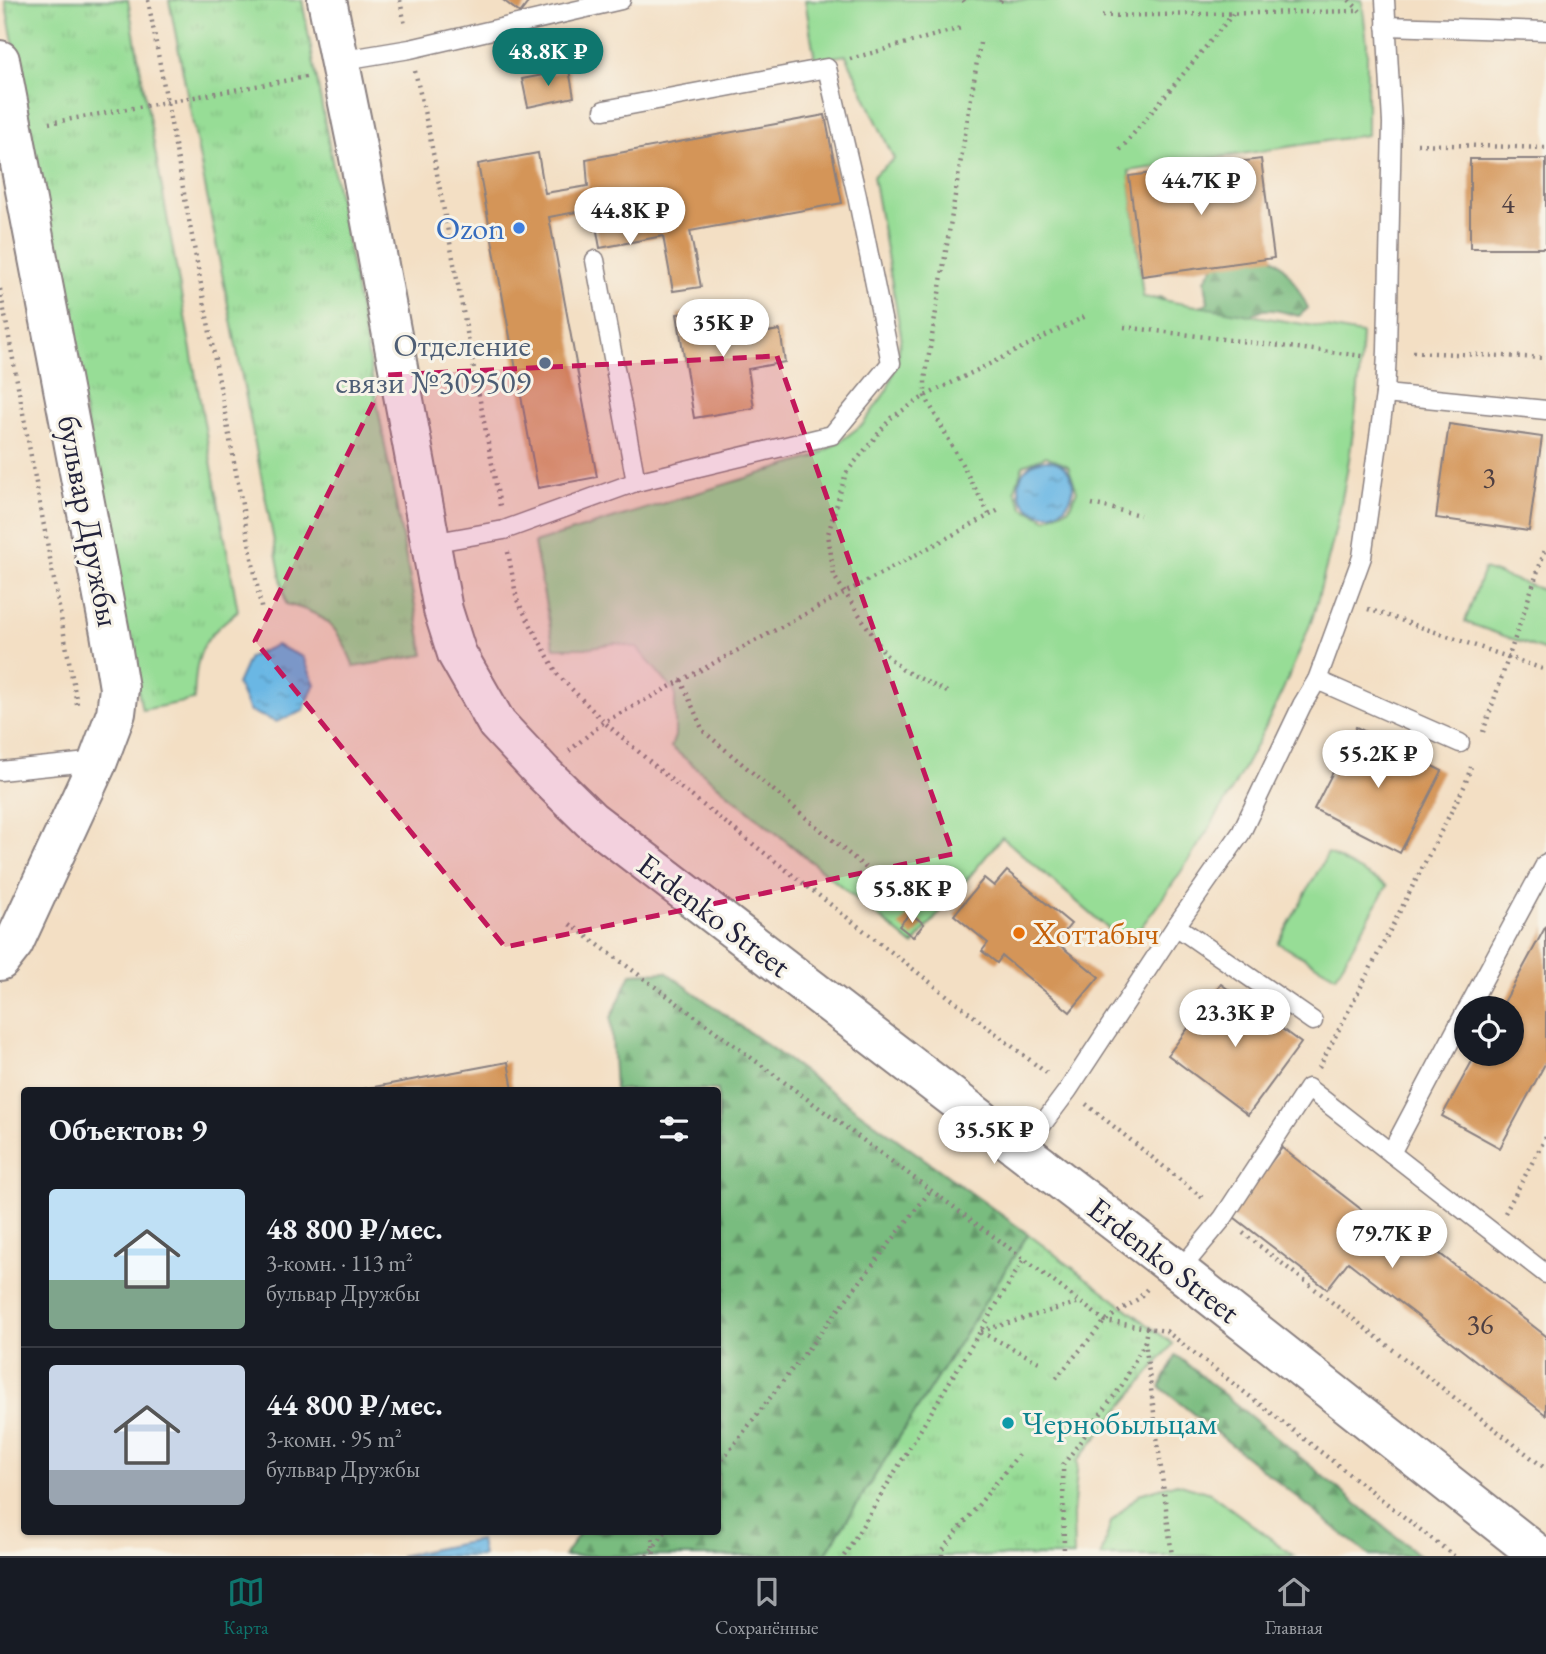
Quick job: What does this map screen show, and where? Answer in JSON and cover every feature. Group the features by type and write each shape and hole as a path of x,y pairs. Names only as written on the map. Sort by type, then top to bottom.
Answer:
{"main road":[{"path":"327,0 431,544"},
{"name":"бульвар Дружбы","path":"0,60 119,688 116,713 98,761 15,943 0,961"},
{"name":"Erdenko Street","path":"431,544 443,610 457,654 497,724 591,820 1023,1150 1540,1556"}],"lane":[{"path":"340,66 621,0"},
{"path":"1023,1150 1068,1090 1241,833 1302,705 1317,680 1362,557 1385,394 1387,351 1392,144 1385,0"},
{"path":"1386,26 1546,31"},
{"path":"431,544 505,530 636,482 832,435 891,363 858,196 827,68 604,110"},
{"path":"595,260 636,482"},
{"path":"1385,394 1546,410"},
{"path":"1317,680 1460,743"},
{"path":"0,771 98,761"},
{"path":"1475,996 1546,863"},
{"path":"1176,926 1312,1021"},
{"path":"1391,1153 1454,1034"},
{"path":"1179,1271 1223,1218 1308,1088 1546,1273"}],"path":[{"path":"148,0 262,612"},
{"path":"400,0 430,137 517,600 558,675 604,722 676,784 1068,1090 1210,1204 1223,1218 1546,1469"},
{"path":"1102,16 1362,14 1349,0"},
{"path":"1120,150 1233,14"},
{"path":"827,68 961,29"},
{"path":"980,43 925,380 925,396 989,514"},
{"path":"14,129 166,103 340,66"},
{"path":"1392,144 1546,148"},
{"path":"0,289 77,704 116,713"},
{"path":"947,692 903,670 885,653 834,576 828,534 846,473 891,418 925,396 1086,316"},
{"path":"1124,327 1361,356 1387,351 1546,358"},
{"path":"1092,504 1140,515"},
{"path":"543,773 604,722 1001,509"},
{"path":"1482,734 1546,547"},
{"path":"1346,601 1546,670"},
{"path":"681,680 702,730 873,874"},
{"path":"1308,1088 1333,1045 1465,785 1474,760"},
{"path":"570,924 1105,1321 1166,1331 1454,1556"},
{"path":"1495,1232 1546,1137"},
{"path":"721,1461 931,1190"},
{"path":"844,1556 1024,1259"},
{"path":"980,1331 1080,1302"},
{"path":"1056,1378 1105,1321"},
{"path":"1147,1327 1145,1341 1172,1556"},
{"path":"980,1331 1039,1362"},
{"path":"1064,1556 1063,1465 1122,1385 1145,1341"},
{"path":"942,1556 942,1551 1018,1455"},
{"path":"652,1535 654,1556"},
{"path":"647,1556 663,1535"}],"highlighted area":[{"path":"777,356 953,854 505,947 255,641 387,375"}],"green space":[{"path":"5,0 128,0 238,611 215,631 202,649 196,670 194,700 142,710"},
{"path":"169,0 302,0 424,655 354,667 343,642 330,625 312,613 286,604"},
{"path":"805,0 1362,0 1367,44 1367,135 1129,171 1143,297 1362,334 1354,424 1345,483 1311,622 1275,707 1231,791 1182,870 1127,945 1002,837 913,945 671,747 675,736 675,692 637,648 616,643 585,648 554,648 534,543 815,457 863,424 887,390 897,363 901,335 873,176 894,159 846,55 815,60","holes":["1046,456 1068,466 1077,491 1069,508 1046,519 1023,508 1015,490 1023,465"]},
{"path":"1225,247 1250,247 1272,257 1287,272 1308,308 1299,316 1271,310 1251,315 1236,330 1077,457 1136,302 1160,297 1177,306 1189,308 1208,303 1205,280"},
{"path":"1484,569 1546,591 1546,651 1465,622"},
{"path":"1328,853 1387,886 1336,976 1278,943"},
{"path":"666,972 1028,1234 824,1556 564,1556 578,1535 721,1535 721,1087 615,1087 611,1018 631,974"},
{"path":"1028,1234 1173,1344 1078,1460 1073,1515 1074,1556 824,1556"},
{"path":"1176,1355 1420,1556 1370,1556 1160,1387"},
{"path":"1177,1483 1210,1493 1294,1556 1101,1556 1111,1522 1139,1494"}],"water":[{"path":"1046,460 1065,468 1073,487 1065,506 1046,514 1027,506 1019,487 1027,468"},
{"path":"276,645 303,657 315,684 303,711 276,722 249,711 237,684 249,657"},
{"path":"480,1540 483,1556 399,1556"}],"building":[{"path":"503,0 530,0 520,13"},
{"path":"569,70 574,97 528,107 522,79"},
{"name":"Отделение связи №309509","path":"825,115 842,203 690,231 701,287 673,291 663,236 600,248 593,209 549,217 597,477 538,488 478,164 538,153 545,193 588,186 586,159"},
{"path":"1261,159 1274,258 1142,276 1129,176"},
{"path":"1470,159 1546,159 1546,248 1470,248"},
{"path":"737,304 743,336 780,330 785,362 748,369 754,408 694,418 677,314"},
{"path":"1449,424 1542,437 1529,531 1436,518"},
{"path":"1356,727 1442,771 1400,853 1314,809"},
{"name":"Хоттабыч","path":"1007,871 1071,924 1056,942 1099,977 1070,1012 1002,956 997,963 982,951 988,943 954,915 984,878 994,886"},
{"path":"910,913 924,924 913,937 899,926"},
{"path":"1546,926 1546,1062 1500,1148 1442,1116 1469,1066 1524,1066 1524,996 1508,996"},
{"path":"1221,984 1301,1043 1248,1115 1168,1055"},
{"path":"508,1062 512,1087 375,1087"},
{"path":"1282,1148 1379,1223 1387,1213 1546,1336 1546,1415 1348,1262 1327,1289 1230,1214"}],"place":[{"name":"Ozon","path":"519,228"},
{"name":"Отделение связи №309509","path":"545,363"},
{"name":"Хоттабыч","path":"1019,933"},
{"name":"Чернобыльцам","path":"1008,1423"}]}
